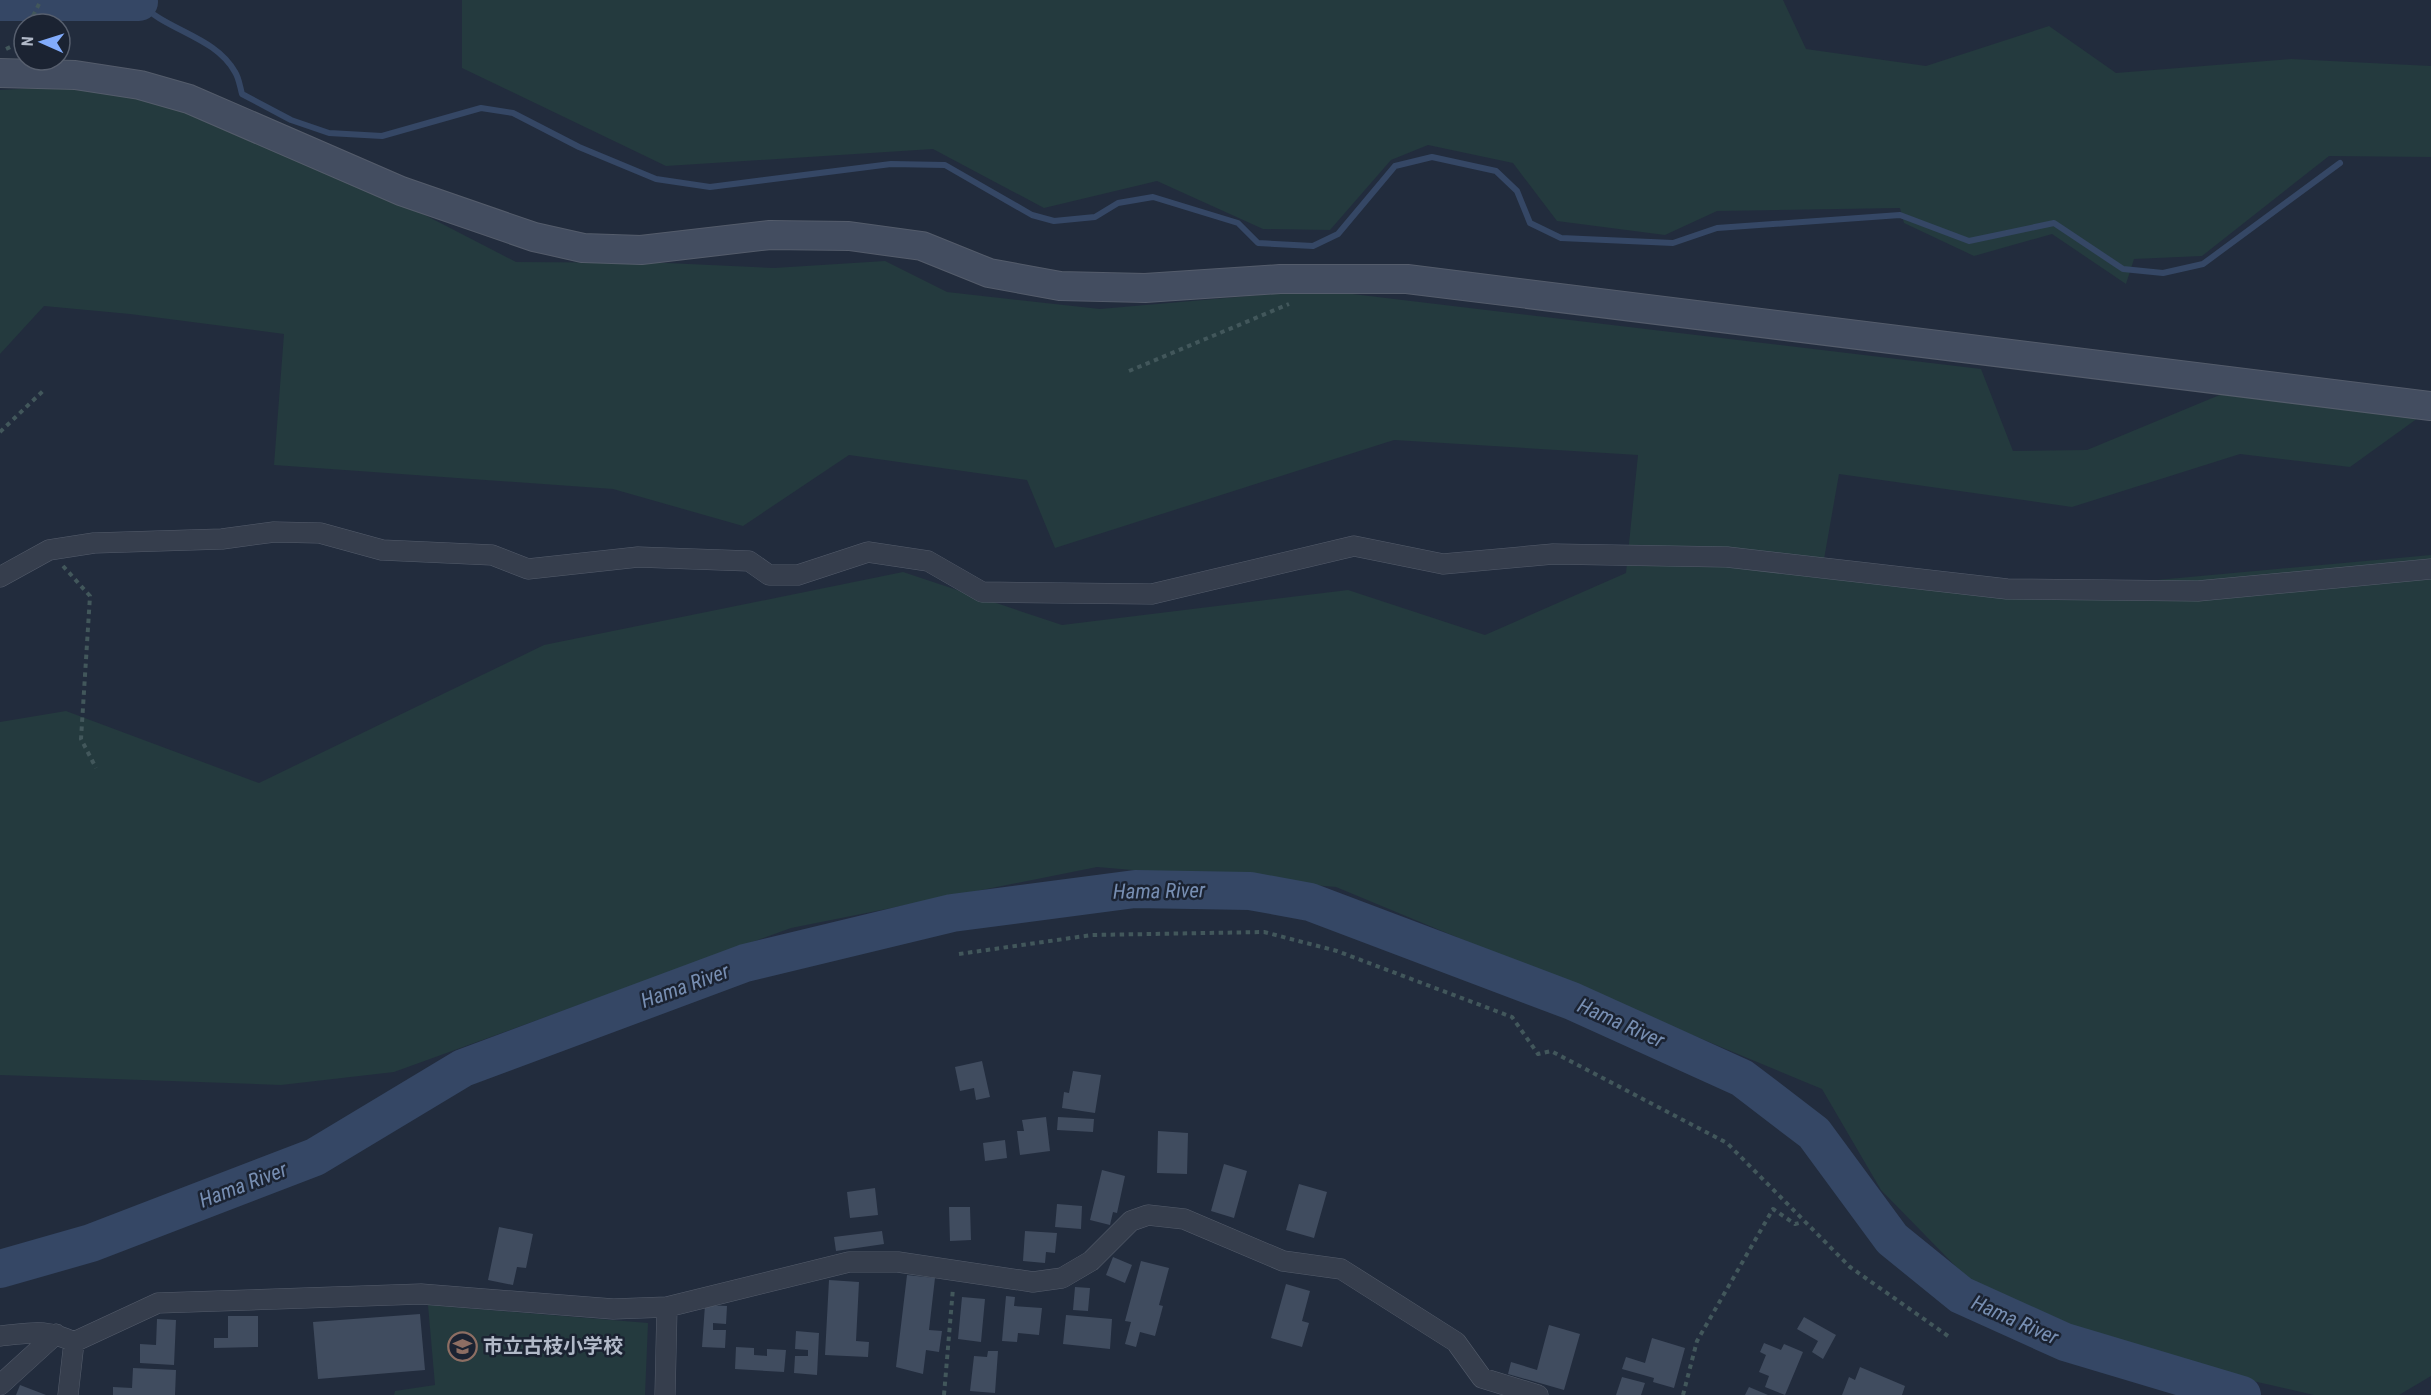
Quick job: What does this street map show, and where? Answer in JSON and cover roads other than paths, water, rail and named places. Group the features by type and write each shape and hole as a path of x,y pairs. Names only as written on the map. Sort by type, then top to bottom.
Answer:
{"street":[{"path":"0,73 75,75 140,85 189,99 401,191 534,237 583,248 641,250 771,235 849,236 922,246 989,273 1060,286 1145,288 1280,279 1407,279 2431,406"},
{"path":"0,577 49,550 94,543 222,539 274,532 320,533 382,550 492,555 528,569 638,557 749,561 769,575 798,575 868,552 928,561 982,592 1152,594 1354,546 1443,564 1553,554 1727,557 2007,589 2198,591 2431,569"},
{"path":"0,1385 65,1338 158,1303 421,1294 613,1309 667,1307 849,1262 898,1262 1033,1282 1062,1278 1091,1261 1131,1221 1148,1215 1184,1219 1283,1261 1341,1269 1456,1342 1482,1378 1538,1395"},
{"path":"665,1395 667,1307"},
{"path":"0,1336 43,1332 65,1338"},
{"path":"65,1338 68,1395"}],"waterway":[{"path":"0,2 139,2"},
{"path":"139,2 150,12 215,50 235,72 242,94 291,120 329,133 382,136 481,108 513,113 579,147 656,179 710,187 891,164 945,165 1032,215 1054,221 1095,217 1118,203 1153,197 1238,223 1258,243 1313,246 1338,234 1395,166 1432,157 1496,171 1517,191 1530,223 1561,238 1673,243 1717,228 1900,215 1969,241 2054,223 2123,269 2163,273 2203,264 2340,163"},
{"name":"Hama River","path":"0,1269 91,1243 315,1157 463,1068 745,963 952,913 1135,889 1250,891 1310,902 1572,1001 1742,1078 1814,1133 1892,1239 1961,1295 2065,1342 2242,1395"}],"place":[{"name":"市立古枝小学校","path":"462,1346"}]}
